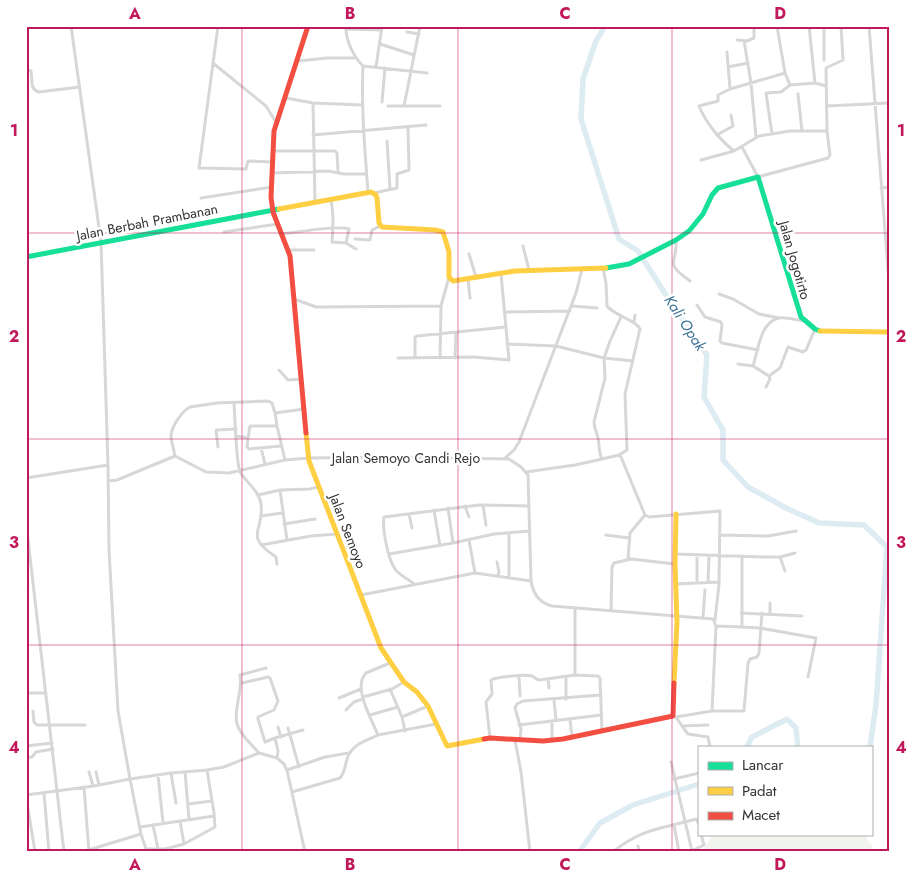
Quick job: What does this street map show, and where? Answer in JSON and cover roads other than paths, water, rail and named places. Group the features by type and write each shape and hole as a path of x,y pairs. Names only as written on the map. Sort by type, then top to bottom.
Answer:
{"street":[{"path":"71,26 101,242 109,550 118,711 141,834 146,850 169,850 215,827 207,770"},
{"path":"218,26 199,168 246,169 248,161 273,162"},
{"path":"272,211 274,134 308,26"},
{"path":"404,106 420,26"},
{"path":"518,26 528,26"},
{"path":"737,40 744,41 754,38 754,26"},
{"path":"777,26 785,73 790,85"},
{"path":"809,26 815,83"},
{"path":"824,26 824,60"},
{"path":"448,277 454,281 528,270 624,266 676,240 696,223 708,207 712,195 718,188 828,158 830,155 827,131 826,68 843,60 841,26"},
{"path":"870,26 889,282"},
{"path":"368,193 363,132 365,118 363,66 356,58 346,28 382,28 376,67"},
{"path":"407,32 419,34"},
{"path":"744,41 751,84 756,137"},
{"path":"380,44 414,55"},
{"path":"727,52 730,89"},
{"path":"298,61 356,58"},
{"path":"213,63 266,105 277,124"},
{"path":"728,67 748,63"},
{"path":"363,66 427,73"},
{"path":"382,102 384,68"},
{"path":"26,70 31,71 32,88 35,91 79,87"},
{"path":"734,151 717,135 699,106 718,101 718,95 730,89 785,73"},
{"path":"772,134 766,93 781,92 790,85 815,83 826,86"},
{"path":"798,94 802,131"},
{"path":"286,98 313,103 363,105"},
{"path":"313,103 316,203"},
{"path":"827,106 889,103"},
{"path":"388,106 440,106"},
{"path":"717,135 733,126 731,115"},
{"path":"313,135 426,125"},
{"path":"380,226 377,198 374,193 397,188 397,174 409,170 408,128"},
{"path":"701,160 734,151 756,137 802,131 827,131"},
{"path":"387,141 390,189"},
{"path":"742,147 758,177"},
{"path":"273,151 336,152 338,172"},
{"path":"273,173 328,170 366,174"},
{"name":"Jalan Jogotirto","path":"758,177 799,314 815,329"},
{"path":"201,198 272,186"},
{"path":"881,188 889,187"},
{"name":"Jalan Berbah Prambanan","path":"26,256 374,193"},
{"path":"331,200 334,218 332,242 346,243 356,249"},
{"name":"Jalan Semoyo","path":"272,211 289,250 309,458 318,487 378,643 404,682 428,706 447,746 490,738"},
{"path":"224,232 278,224"},
{"path":"355,239 370,240 372,230 380,226 385,228 424,229 443,232 449,252 448,277 441,306 440,358"},
{"path":"283,234 348,228 346,243"},
{"path":"676,240 673,261 675,269 690,281"},
{"path":"523,246 528,270"},
{"path":"289,250 314,250"},
{"path":"469,254 476,278"},
{"path":"503,459 509,459 526,472 574,465 619,455 628,450 625,394 640,329 639,325 609,309 606,303 604,268"},
{"path":"503,459 514,450 519,442 572,306 582,269"},
{"path":"398,358 474,358 507,361 510,357 507,344 501,273"},
{"path":"468,279 470,298"},
{"path":"719,294 733,298 759,314 804,320"},
{"path":"294,299 316,307 441,306"},
{"path":"697,305 705,317 721,322 720,341 722,343 758,350"},
{"path":"572,306 597,308"},
{"path":"504,312 570,311"},
{"path":"792,319 799,314"},
{"path":"634,322 635,315"},
{"path":"602,458 594,422 605,378 604,358 621,317"},
{"path":"753,366 765,328 772,321 779,318"},
{"path":"415,357 416,336 506,327"},
{"path":"769,376 780,368 788,347 803,352 806,350 815,329 824,332 840,333 889,332"},
{"path":"455,358 456,333"},
{"path":"507,344 556,346 604,358 633,361"},
{"path":"738,364 753,366 769,376"},
{"path":"279,370 288,380 301,379"},
{"path":"766,387 770,379 769,376"},
{"path":"108,480 114,481 175,456 172,431 186,409 199,406 271,402 284,460"},
{"path":"234,403 240,470 262,503 257,532 260,545 276,557 277,564"},
{"path":"275,413 304,408"},
{"path":"277,426 250,426 248,449 281,446"},
{"path":"218,447 216,430 236,429"},
{"path":"236,436 248,438"},
{"path":"261,448 265,464"},
{"path":"619,455 645,515 649,517 726,511"},
{"name":"Jalan Semoyo Candi Rejo","path":"175,456 206,472 229,473 284,460 309,458 503,459"},
{"path":"26,478 108,465"},
{"path":"526,472 531,580 534,592 543,603 575,609 703,617 715,620"},
{"path":"258,495 280,490 318,487"},
{"path":"280,490 287,540"},
{"path":"483,505 486,525"},
{"path":"414,584 395,569 384,532 384,517 465,506 529,506"},
{"path":"465,506 469,517"},
{"path":"448,508 453,543"},
{"path":"434,510 440,546"},
{"path":"712,711 715,620 719,582 720,511"},
{"path":"261,516 282,514"},
{"path":"409,514 412,528"},
{"path":"676,514 677,616 675,716 688,734 708,737 710,746"},
{"path":"628,559 629,538 645,515"},
{"path":"284,524 315,520"},
{"path":"26,522 64,852"},
{"path":"389,554 440,546 494,534 530,531"},
{"path":"720,535 768,536 796,531"},
{"path":"509,533 509,578"},
{"path":"260,545 336,534"},
{"path":"606,535 629,538"},
{"path":"469,540 475,573"},
{"path":"675,554 742,557 780,556 795,553"},
{"path":"697,555 697,580"},
{"path":"708,582 709,556"},
{"path":"780,556 785,571"},
{"path":"742,557 742,627"},
{"path":"611,611 612,565 628,559 675,564"},
{"path":"498,562 498,576"},
{"path":"361,595 475,573 531,580"},
{"path":"676,584 719,582"},
{"path":"703,617 705,590"},
{"path":"770,604 770,614"},
{"path":"575,609 575,675"},
{"path":"741,613 802,616"},
{"path":"602,732 600,678 595,675 575,675 548,680 539,680 531,676 519,676 491,680 492,694 486,702 490,738 552,740 602,732 625,725 675,716 712,711 743,712 745,710 748,662 750,659 757,657 762,614"},
{"path":"716,626 760,628 816,638 808,676"},
{"path":"376,737 363,698 361,689 362,679 364,674 390,663"},
{"path":"266,668 240,675 242,683 237,724 259,753 277,758 284,764 294,798 305,852"},
{"path":"519,676 520,696"},
{"path":"566,677 566,699"},
{"path":"242,683 270,678 278,701 274,710 258,717 266,742 304,730"},
{"path":"548,680 549,688"},
{"path":"346,710 354,702 404,682"},
{"path":"386,683 402,716 405,731"},
{"path":"339,698 361,689"},
{"path":"26,693 46,693"},
{"path":"530,852 518,740 519,725 515,708 517,704 523,701 601,695"},
{"path":"552,740 554,700"},
{"path":"402,716 428,706"},
{"path":"370,715 398,707"},
{"path":"33,711 34,724 50,726 85,725"},
{"path":"519,725 601,716"},
{"path":"570,719 572,737"},
{"path":"292,792 340,778 344,773 349,753 358,743 376,737 436,724"},
{"path":"682,726 708,725"},
{"path":"278,726 281,737"},
{"path":"288,728 299,766"},
{"path":"274,738 278,751 277,758"},
{"path":"26,746 52,743"},
{"path":"26,758 32,757 36,752 52,749"},
{"path":"35,852 26,795 224,767 259,753"},
{"path":"287,770 325,757 349,753"},
{"path":"671,762 690,851 704,845 702,836"},
{"path":"89,772 93,786"},
{"path":"96,772 99,785"},
{"path":"185,772 190,819"},
{"path":"171,773 176,802"},
{"path":"674,779 698,774"},
{"path":"158,775 163,823"},
{"path":"84,787 89,851"},
{"path":"44,793 49,852"},
{"path":"188,804 212,801"},
{"path":"140,827 214,816"},
{"path":"613,852 640,834 697,819 698,822"},
{"path":"180,821 184,844"},
{"path":"153,825 158,849"},
{"path":"674,825 680,852"},
{"path":"82,852 141,834"},
{"path":"638,846 639,852"}],"waterway":[{"name":"Kali Opak","path":"605,26 596,41 583,79 581,119 619,239 638,251 707,355 704,397 723,430 723,460 748,487 786,508 819,523 864,525 887,547 876,705 870,746"},
{"name":"Kali Opak","path":"748,746 752,737 787,719 796,728 798,746"},
{"name":"Kali Opak","path":"579,852 600,823 633,805 698,784"}]}
